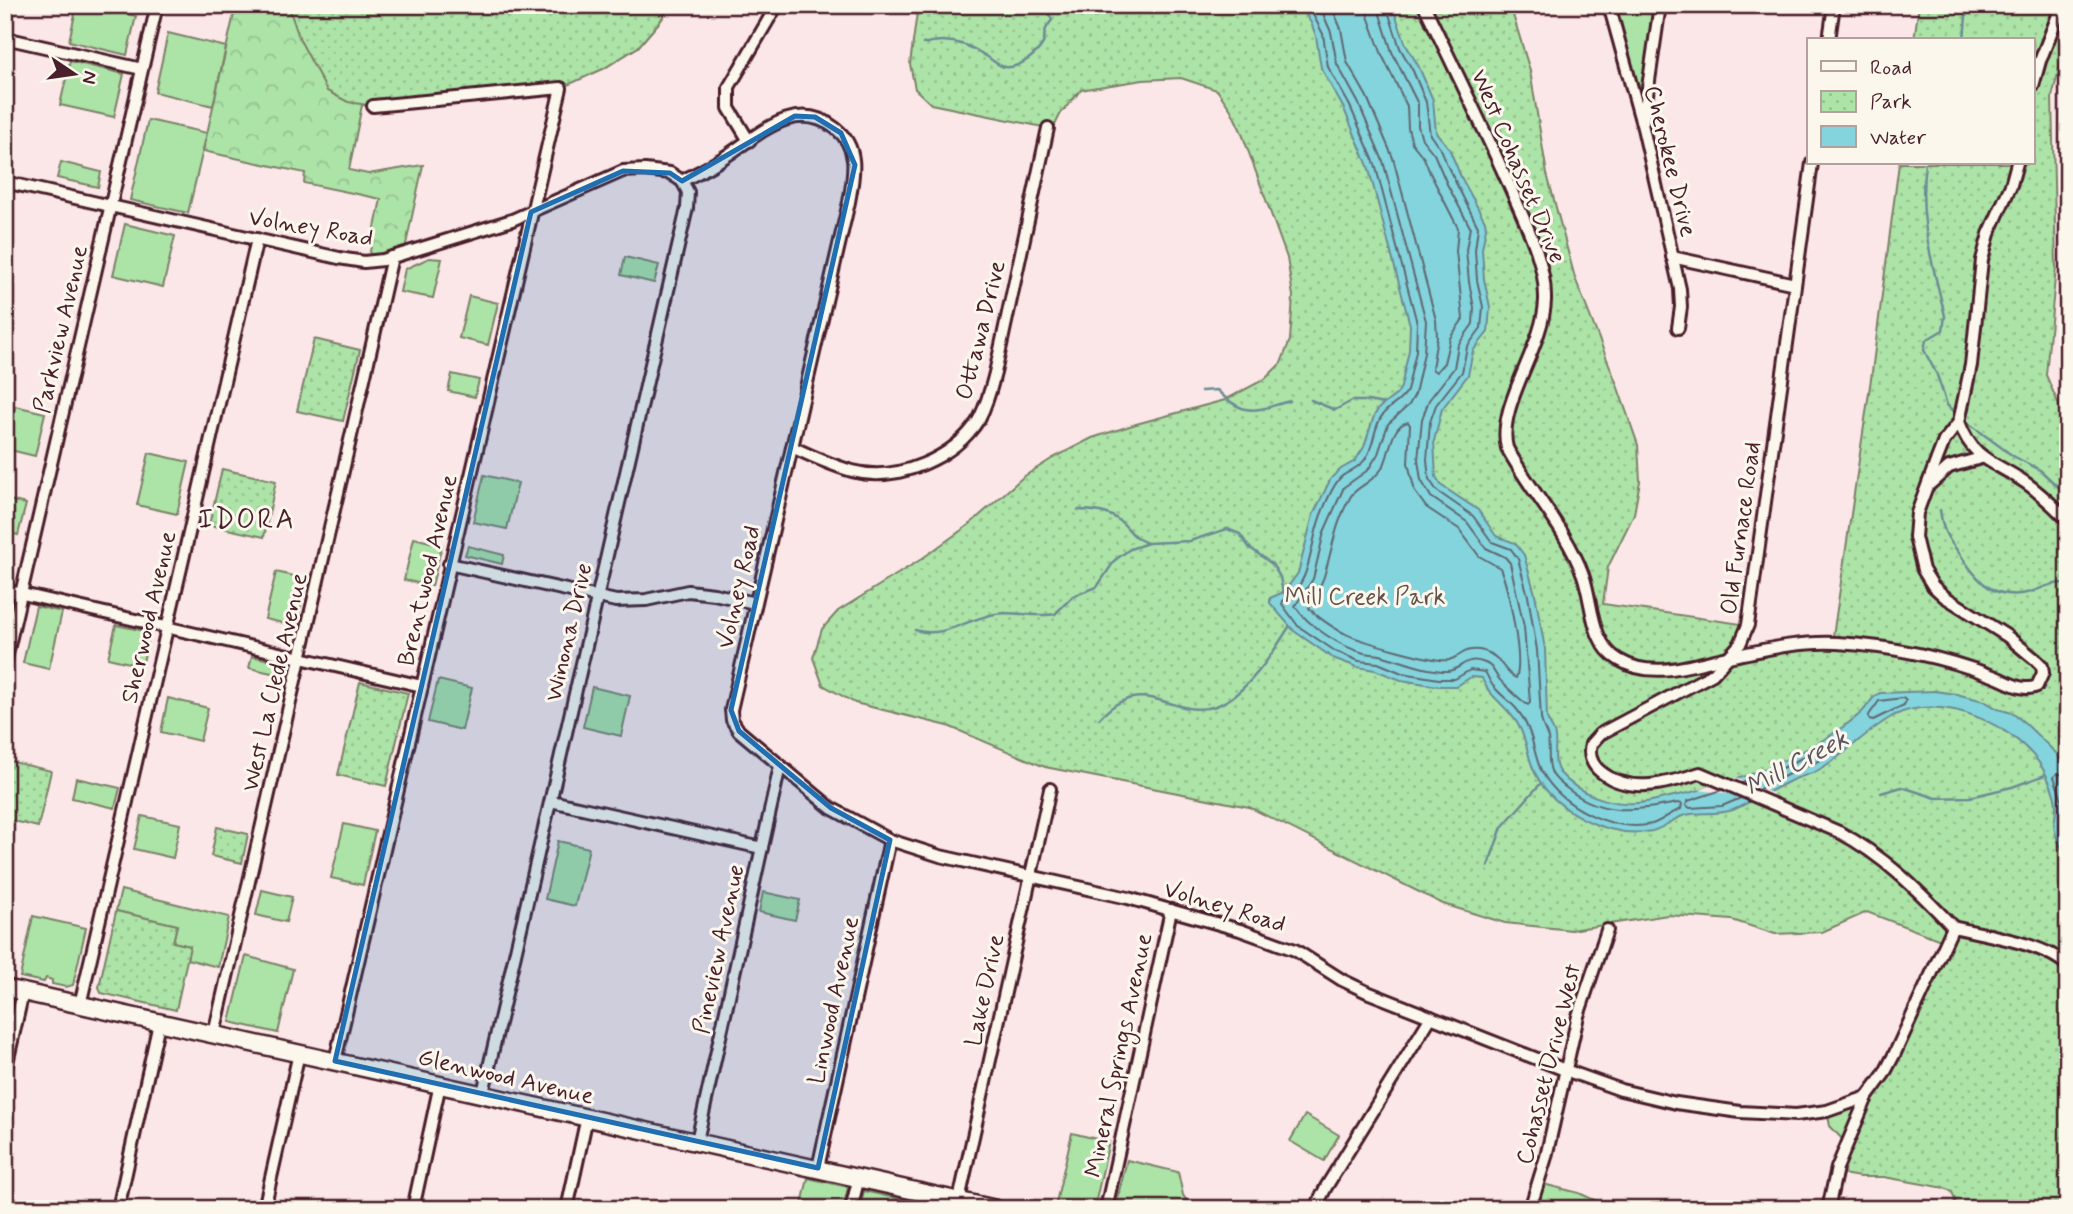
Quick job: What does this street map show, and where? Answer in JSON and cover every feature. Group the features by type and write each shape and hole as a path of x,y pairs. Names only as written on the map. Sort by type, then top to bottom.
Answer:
{"main road":[{"name":"Glenwood Avenue","path":"5,988 996,1209"}],"street":[{"name":"Parkview Avenue","path":"5,663 157,5"},
{"path":"749,141 729,108 729,87 777,5"},
{"name":"West Cohasset Drive","path":"1424,5 1501,166 1524,220 1544,282 1546,297 1543,320 1506,420 1504,439 1577,559 1584,576 1595,627 1601,643 1608,651 1618,660 1631,665 1667,670 1797,644 1842,644 1940,660 2026,689 2038,685 2043,673 2042,666 2036,660 2007,636 1945,597 1926,576 1915,537 1917,513 1928,486"},
{"name":"Cherokee Drive","path":"1609,5 1643,128 1681,299 1678,328"},
{"path":"1643,128 1660,5"},
{"path":"1829,38 1834,5"},
{"path":"2035,79 2062,5"},
{"path":"5,38 142,69"},
{"name":"Brentwood Avenue","path":"335,1061 561,88 373,106"},
{"name":"Volney Road","path":"5,182 364,262 392,257 531,212 623,170 670,173 682,181 787,118 815,117 841,133 853,155 855,165 849,202 733,700 732,720 739,731 831,808 890,840 940,856 1171,910 1280,944 1344,981 1564,1070 1641,1096 1679,1104 1776,1115 1822,1112 1867,1097"},
{"name":"Ottawa Drive","path":"792,447 853,471 897,471 927,462 946,452 971,429 986,403 995,373 1048,128"},
{"name":"Old Furnace Road","path":"1812,164 1748,625 1740,644 1718,670 1701,682 1600,734 1589,749 1590,758 1598,769 1616,781 1628,784 1657,785 1700,774 1839,832 1871,849 1953,927"},
{"path":"1928,486 1944,441 1960,421 1984,253 2017,164"},
{"name":"Winona Drive","path":"483,1093 687,208 688,192 682,181"},
{"name":"Sherwood Avenue","path":"80,1005 257,239"},
{"name":"West La Clede Avenue","path":"214,1034 392,257"},
{"path":"1672,257 1796,284"},
{"path":"1960,421 1965,436 1981,458 2004,468 2029,485 2068,520"},
{"path":"1928,486 1949,467 1981,458"},
{"path":"449,564 626,601 697,592 755,603"},
{"path":"5,590 422,685"},
{"name":"Pineview Avenue","path":"697,1141 780,766"},
{"name":"Lake Drive","path":"959,1200 1049,789"},
{"path":"551,801 762,848"},
{"name":"Linwood Avenue","path":"818,1168 890,840"},
{"name":"Mineral Springs Avenue","path":"1106,1209 1171,910"},
{"path":"1828,1209 1837,1168 1867,1097 1895,1055 1953,927 2038,948 2056,956 2068,966"},
{"name":"Cohasset Drive West","path":"1530,1209 1546,1157 1564,1070 1585,994 1607,930"},
{"path":"5,1072 23,992"},
{"path":"1315,1209 1431,1017"},
{"path":"118,1209 159,1023"},
{"path":"264,1209 299,1053"},
{"path":"412,1209 440,1084"},
{"path":"567,1209 587,1117"},
{"path":"851,1209 859,1177"}],"highlighted area":[{"path":"795,116 815,117 841,133 855,165 731,710 739,731 831,808 890,840 818,1168 335,1061 531,212 623,171 670,173 682,181"}],"green space":[{"path":"77,5 136,16 127,55 69,41"},
{"path":"236,5 669,5 662,19 638,47 603,69 373,106 362,105 349,170 368,174 423,165 404,254 368,261 381,199 304,183 305,173 203,151"},
{"path":"288,5 669,5 662,19 638,47 603,69 561,88 373,106 348,102 327,91 300,40"},
{"name":"Mill Creek Park","path":"918,5 1510,5 1530,71 1547,174 1575,278 1638,445 1640,481 1634,514 1608,567 1603,604 1748,625 1731,655 1832,643 1872,372 1899,164 2035,164 2035,38 1914,38 1919,5 2068,5 2068,62 2061,62 2052,97 2056,267 2046,375 2063,415 2068,417 2068,1209 1953,1209 1955,1200 1952,1192 1945,1188 1884,1177 1836,1173 1946,942 1867,912 1822,932 1775,934 1732,920 1668,915 1571,930 1505,923 1443,904 1249,807 1045,767 948,726 855,703 823,685 813,658 822,629 838,611 920,560 970,524 1023,477 1053,458 1092,438 1225,400 1265,379 1281,363 1290,340 1293,296 1287,258 1241,131 1217,90 1181,78 1143,80 1081,90 1061,113 1053,129 931,104 915,89 910,64"},
{"path":"1609,5 1660,5 1643,128"},
{"path":"168,33 226,47 213,106 155,92"},
{"path":"70,61 124,74 114,117 60,105"},
{"path":"148,120 207,133 188,213 130,200"},
{"path":"61,162 101,172 98,187 57,178"},
{"path":"125,224 175,236 163,287 113,275"},
{"path":"625,257 659,265 654,283 621,275"},
{"path":"429,258 442,259 433,298 400,292 405,269"},
{"path":"469,296 498,303 488,345 459,338"},
{"path":"314,339 360,350 343,421 297,411"},
{"path":"452,374 479,380 475,397 448,391"},
{"path":"15,406 45,413 35,456 6,449"},
{"path":"149,453 189,462 177,514 137,505"},
{"path":"222,469 276,481 264,537 209,525"},
{"path":"484,475 518,483 507,529 473,522"},
{"path":"5,499 26,504 18,535 5,532"},
{"path":"414,538 442,545 432,586 404,580"},
{"path":"468,546 504,555 502,564 465,555"},
{"path":"276,572 307,579 296,626 265,619"},
{"path":"36,606 62,612 49,669 23,663"},
{"path":"116,625 150,632 142,666 108,658"},
{"path":"252,656 287,664 285,676 249,668"},
{"path":"438,680 472,688 462,730 428,722"},
{"path":"360,682 408,693 386,786 338,775"},
{"path":"592,687 630,696 621,736 583,727"},
{"path":"168,698 208,708 200,741 161,732"},
{"path":"5,760 51,771 38,827 5,819"},
{"path":"76,778 120,788 115,808 72,798"},
{"path":"142,816 180,824 173,858 134,849"},
{"path":"344,824 375,831 363,885 331,878"},
{"path":"217,827 248,834 242,863 211,856"},
{"path":"558,841 589,848 575,906 545,899"},
{"path":"121,890 229,917 218,967 187,959 190,946 173,942 177,925 116,911"},
{"path":"262,890 292,897 286,922 256,915"},
{"path":"763,892 800,900 795,920 759,912"},
{"path":"116,911 177,925 173,942 190,946 176,1010 101,993 99,987"},
{"path":"33,916 86,928 73,985 66,987 52,984 52,980 46,978 44,982 20,977"},
{"path":"246,956 293,969 278,1033 230,1022"},
{"path":"1867,1097 1843,1140 1830,1126 1827,1111"},
{"path":"1305,1115 1339,1135 1324,1161 1290,1141"},
{"path":"1072,1133 1109,1142 1094,1209 1055,1207"},
{"path":"1127,1160 1178,1172 1183,1195 1192,1209 1115,1209"},
{"path":"808,1178 848,1187 843,1209 801,1209"},
{"path":"1539,1183 1579,1193 1614,1209 1530,1209"},
{"path":"864,1191 913,1202 912,1209 860,1209"}],"water":[{"name":"Mill Creek","path":"1300,5 1392,5 1406,45 1433,100 1436,132 1449,148 1485,221 1482,249 1484,279 1490,307 1488,332 1473,351 1468,375 1442,409 1434,441 1436,477 1442,486 1478,510 1496,536 1515,543 1524,555 1535,594 1545,649 1547,718 1554,732 1556,764 1560,773 1576,787 1596,797 1627,803 1649,802 1730,781 1771,766 1828,737 1862,712 1880,693 1935,691 1956,694 1984,701 2012,713 2058,755 2068,776 2068,860 2056,834 2056,805 2052,789 2043,769 2031,753 1997,726 1955,710 1912,709 1893,716 1820,769 1733,810 1686,815 1652,831 1618,831 1585,820 1569,811 1544,787 1535,773 1520,728 1489,691 1482,678 1471,677 1457,686 1401,680 1333,658 1294,631 1270,603 1270,598 1284,592 1298,573 1313,515 1331,478 1355,461 1364,447 1374,416 1401,387 1409,350 1410,325 1368,166 1344,109 1321,68 1316,36"}],"pier":[{"path":"1736,778 1774,794 1755,803 1730,794 1699,790"}],"waterway":[{"path":"923,44 956,42 979,51 1002,66 1015,66 1031,57 1043,43 1045,31 1052,20 1045,5"},
{"path":"1964,5 1964,38"},
{"path":"1925,164 1925,222 1945,316 1943,330 1926,340 1924,350 1937,375 1947,405 1956,414"},
{"path":"1201,391 1217,390 1236,405 1251,410 1290,401"},
{"path":"1311,400 1335,410 1352,401 1384,404"},
{"path":"1964,420 2013,456 2040,470 2068,496"},
{"path":"1078,510 1113,516 1137,538 1147,543"},
{"path":"1940,510 1949,539 1971,570 1988,587 2003,593 2020,594 2049,585 2068,584"},
{"path":"915,630 935,632 995,614 1055,614 1073,596 1097,587 1115,560 1130,549 1148,543 1190,541 1227,529 1240,534 1249,547 1272,564 1280,577 1283,593"},
{"path":"1099,719 1115,705 1130,698 1144,697 1201,709 1227,701 1238,693 1267,661 1289,627"},
{"path":"1881,793 1902,787 1936,798 1970,797 2012,787 2045,775"},
{"path":"1488,866 1502,827 1541,783"}],"district":[{"name":"IDORA","path":"247,518"}]}
